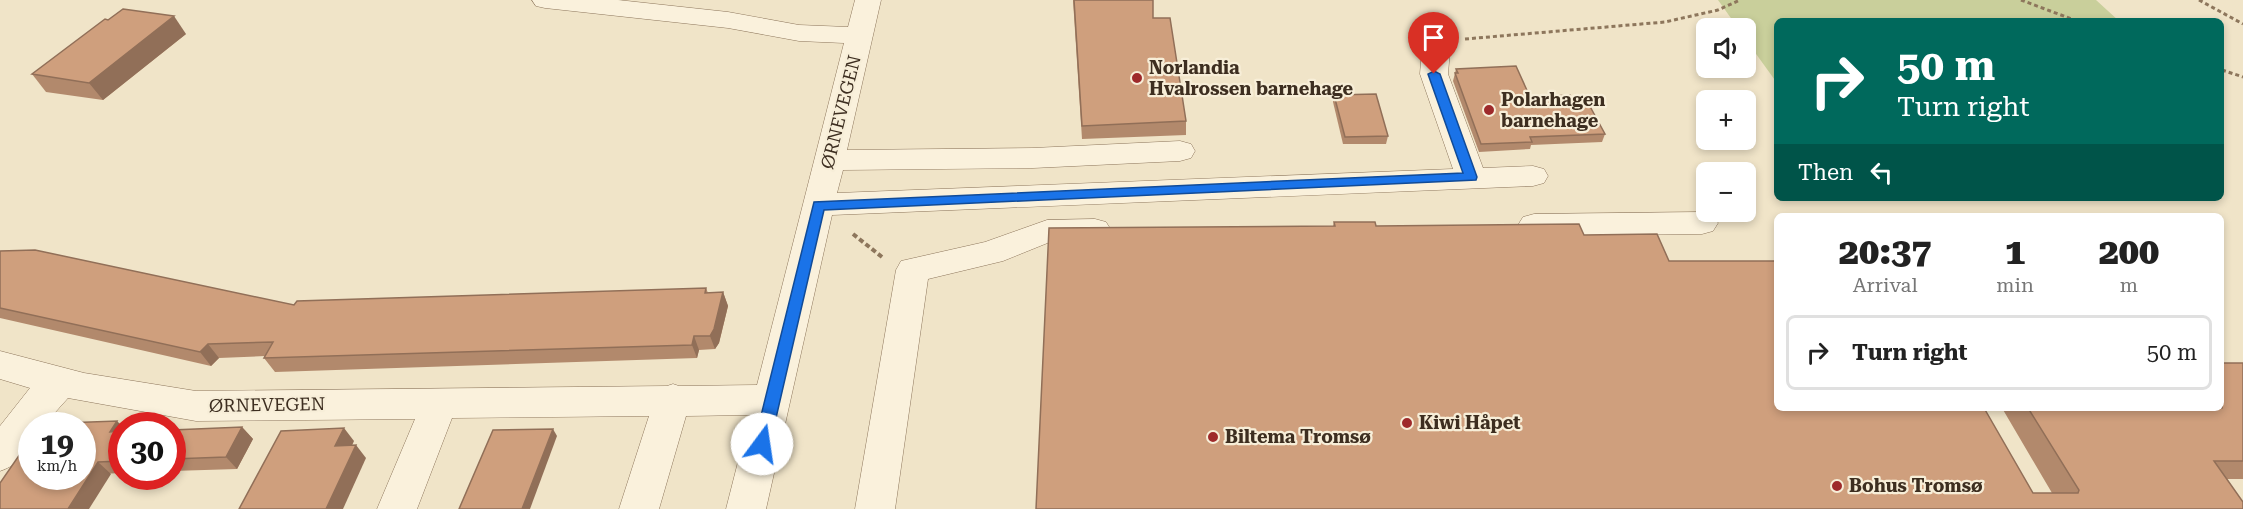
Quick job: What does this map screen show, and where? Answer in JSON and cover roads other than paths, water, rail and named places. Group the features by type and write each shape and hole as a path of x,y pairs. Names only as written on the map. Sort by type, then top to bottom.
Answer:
{"street":[{"path":"545,0 728,20 799,33 860,36"},
{"name":"ØRNEVEGEN","path":"746,509 868,0"},
{"path":"1436,49 1434,74 1471,177"},
{"path":"828,160 1024,158 1180,151"},
{"path":"819,205 1533,176"},
{"path":"1499,225 1702,223"},
{"path":"875,509 913,270 991,253 1047,231 1131,230"},
{"name":"ØRNEVEGEN","path":"0,365 60,383 196,406 673,399 772,400"},
{"path":"0,455 44,397 60,383"},
{"path":"639,509 673,399"},
{"path":"397,509 440,402"}],"place":[{"name":"Norlandia Hvalrossen barnehage","path":"1137,78"},
{"name":"Polarhagen barnehage","path":"1489,110"},
{"name":"Kiwi Håpet","path":"1407,423"},
{"name":"Biltema Tromsø","path":"1213,437"},
{"name":"Bohus Tromsø","path":"1837,486"}]}
